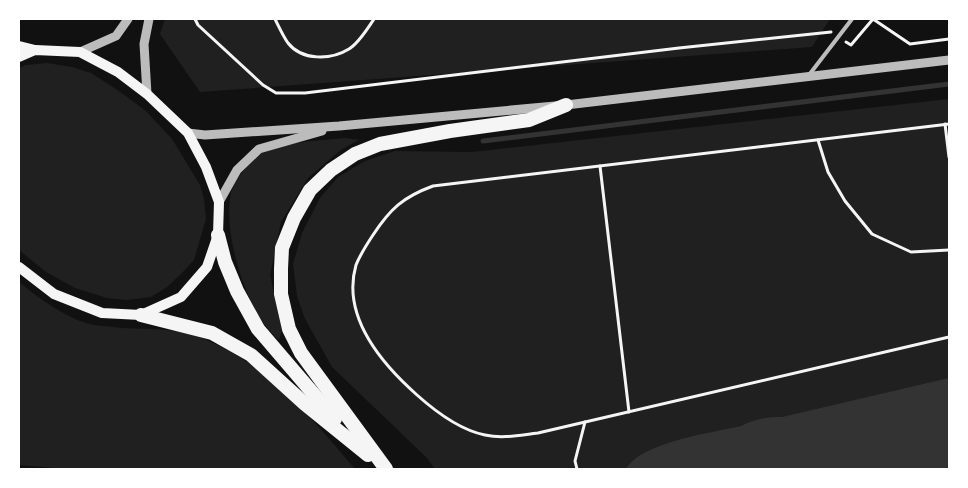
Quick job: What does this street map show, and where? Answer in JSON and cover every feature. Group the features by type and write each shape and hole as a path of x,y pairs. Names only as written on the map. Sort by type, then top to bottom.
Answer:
{"highway":[{"path":"385,469 301,353 289,329 281,294 281,269 282,248 294,218 310,190 331,170 355,154 389,143 450,131 529,120 566,104"},
{"path":"218,236 237,291 258,329 357,445"},
{"path":"141,315 212,333 251,355 306,404 385,469"}],"main road":[{"path":"19,46 35,50 80,52 118,72 147,94 188,133 206,167 219,202 218,236 207,267 182,297 141,315 102,314 54,294 19,267"},
{"path":"19,57 35,50"}],"street":[{"path":"80,52 116,36 128,19"},
{"path":"147,94 144,44 149,19"},
{"path":"188,133 205,135 339,126 566,104 949,60"},
{"path":"219,202 237,170 259,149 339,126"}],"lane":[{"path":"808,76 852,19"}],"path":[{"path":"195,19 198,25 263,85 276,92 306,94 829,31 851,45 873,19 910,44 949,39"},
{"path":"275,19 289,44 303,54 314,57 328,57 350,49 374,19"},
{"path":"949,157 947,124 433,186 414,193 394,207 381,223 367,243 356,265 353,290 358,316 370,343 399,379 430,406 464,428 485,435 508,437 538,433 949,337"},
{"path":"818,140 828,172 845,201 872,234 911,252 949,250"},
{"path":"600,166 629,412"},
{"path":"577,469 576,461 585,422"}],"shaded area":[{"path":"165,19 830,19 812,47 200,92 160,34"},
{"path":"47,63 72,67 91,73 146,111 172,139 200,185 204,199 206,219 194,260 167,287 151,297 127,300 107,298 75,288 46,272 19,250 19,68 26,65"},
{"path":"949,99 949,469 435,469 426,457 332,367 305,319 297,296 293,264 302,233 320,198 338,177 365,161 395,151 472,152"},
{"path":"345,138 359,140 342,149 308,178 281,222 270,275 282,330 279,340 267,328 257,312 247,293 240,272 230,229 229,210 232,189 250,163 266,151 300,142"},
{"path":"19,282 56,309 84,322 109,327 180,332 215,344 238,356 261,372 301,408 355,469 67,469 19,465"},
{"path":"949,378 949,469 626,469 634,460 646,452 678,440 741,426 761,419 782,417"}],"waterway":[{"path":"483,141 949,84"}]}
